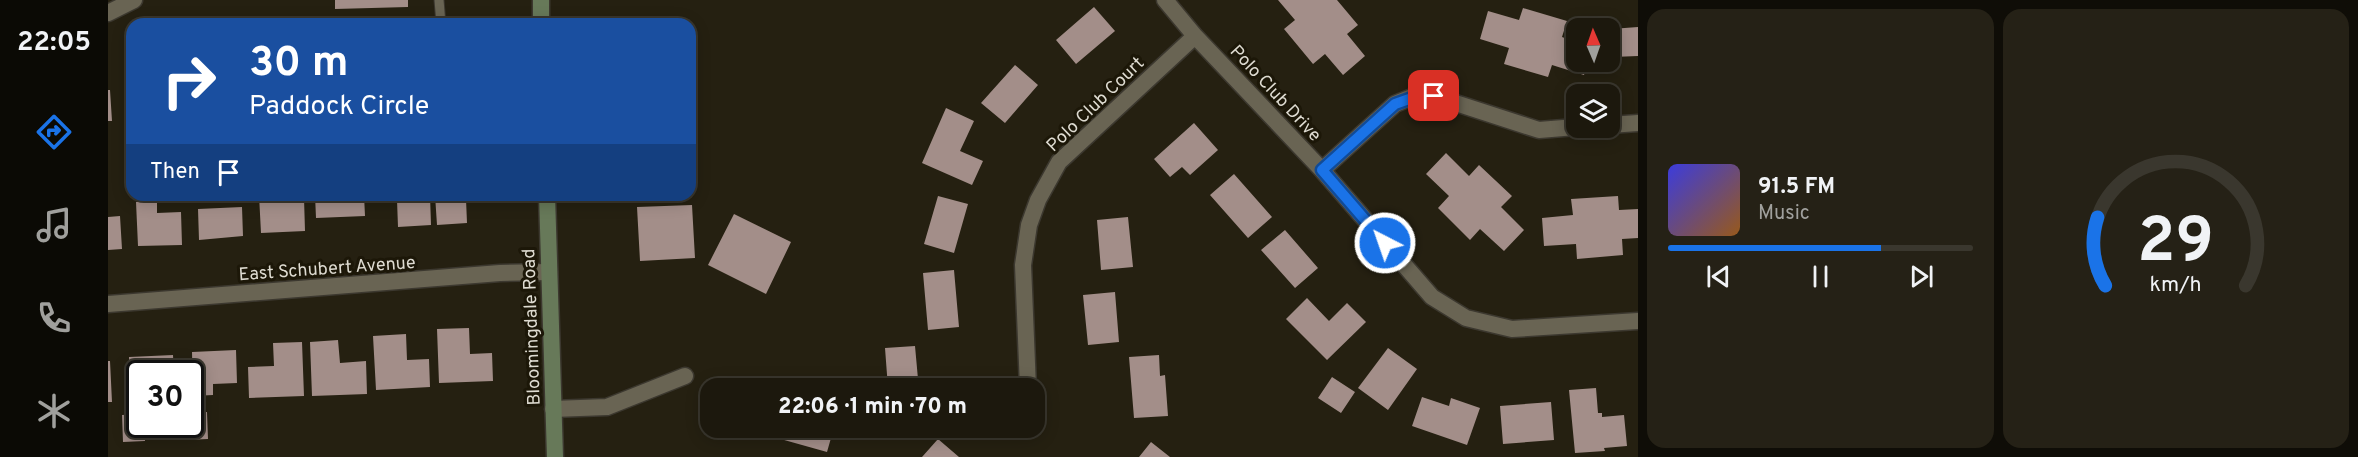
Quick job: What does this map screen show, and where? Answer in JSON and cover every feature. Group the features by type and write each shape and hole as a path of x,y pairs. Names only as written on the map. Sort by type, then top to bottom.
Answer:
{"main road":[{"path":"541,0 541,18"},
{"name":"Bloomingdale Road","path":"547,201 555,457"}],"street":[{"path":"108,13 134,0"},
{"name":"Polo Club Drive","path":"1165,0 1322,170 1432,297 1466,318 1512,329 1638,321"},
{"name":"Polo Club Court","path":"1028,378 1023,265 1029,225 1038,200 1059,162 1196,36"},
{"path":"1322,170 1395,104 1412,98 1434,96 1539,130 1566,128"},
{"path":"1620,124 1638,123"},
{"name":"East Schubert Avenue","path":"108,304 500,273 549,272"},
{"path":"553,409 607,407 685,376"}],"lane":[{"path":"439,0 440,18"}],"building":[{"path":"335,0 408,0 408,7 335,9"},
{"path":"1278,0 1337,0 1358,25 1347,34 1365,56 1343,75 1325,54 1313,64 1284,29 1295,20"},
{"path":"1094,7 1115,31 1076,64 1056,40"},
{"path":"1523,8 1566,21 1562,37 1566,38 1566,69 1552,65 1548,77 1504,64 1509,48 1480,39 1488,11 1519,20"},
{"path":"1638,27 1638,56 1620,57 1620,28"},
{"path":"1015,65 1038,85 1005,123 981,103"},
{"path":"108,90 110,90 112,121 108,121"},
{"path":"946,108 974,121 960,151 983,161 972,185 922,163"},
{"path":"1194,123 1218,150 1190,175 1182,167 1170,177 1154,159"},
{"path":"1446,153 1469,176 1479,165 1512,196 1501,207 1524,230 1504,251 1480,229 1470,240 1438,208 1449,196 1426,174"},
{"path":"1234,174 1272,217 1248,238 1210,195"},
{"path":"938,196 968,204 954,253 924,244"},
{"path":"1618,196 1619,210 1638,209 1638,238 1622,239 1623,255 1577,259 1576,244 1544,246 1542,218 1573,215 1571,199"},
{"path":"157,201 157,213 181,212 182,245 138,246 136,202"},
{"path":"259,201 304,201 305,231 261,233"},
{"path":"315,201 364,201 365,216 316,218"},
{"path":"397,201 430,201 431,225 398,227"},
{"path":"435,201 466,201 467,223 437,225"},
{"path":"692,205 695,258 640,261 637,207"},
{"path":"242,207 243,236 199,240 198,209"},
{"path":"734,214 791,242 766,294 708,265"},
{"path":"120,216 122,249 108,250 108,217"},
{"path":"1128,217 1133,267 1101,270 1097,220"},
{"path":"1285,230 1318,268 1295,288 1261,250"},
{"path":"954,270 959,327 928,330 923,273"},
{"path":"1115,292 1119,342 1088,345 1083,295"},
{"path":"1307,298 1329,321 1347,303 1366,322 1327,360 1286,319"},
{"path":"469,328 470,354 492,353 493,381 439,383 437,329"},
{"path":"406,334 407,360 429,359 430,387 376,390 373,336"},
{"path":"338,340 340,363 366,361 367,394 312,396 310,342"},
{"path":"302,342 304,396 249,398 248,367 274,366 273,343"},
{"path":"915,346 918,378 887,378 885,348"},
{"path":"1388,348 1417,369 1388,410 1358,388"},
{"path":"236,350 237,383 213,384 213,395 204,395 204,360 192,360 192,352"},
{"path":"173,355 173,360 129,360 129,357"},
{"path":"1159,355 1160,376 1165,375 1168,416 1134,418 1129,357"},
{"path":"108,361 110,361 112,402 108,402"},
{"path":"1332,377 1355,392 1341,413 1318,398"},
{"path":"1596,388 1598,413 1602,413 1602,417 1624,415 1627,446 1604,448 1605,451 1575,453 1569,390"},
{"path":"1422,397 1449,406 1451,398 1480,408 1467,445 1412,426"},
{"path":"1551,402 1554,440 1503,444 1500,406"},
{"path":"204,412 207,412 208,439 186,440 186,438 204,438"},
{"path":"122,415 126,415 126,438 145,438 145,441 123,442"},
{"path":"777,438 831,438 827,452"},
{"path":"938,439 959,457 922,457"},
{"path":"1151,442 1170,457 1139,457"}],"route":[{"path":"1385,243 1322,170 1395,104 1412,98 1434,96"}]}
